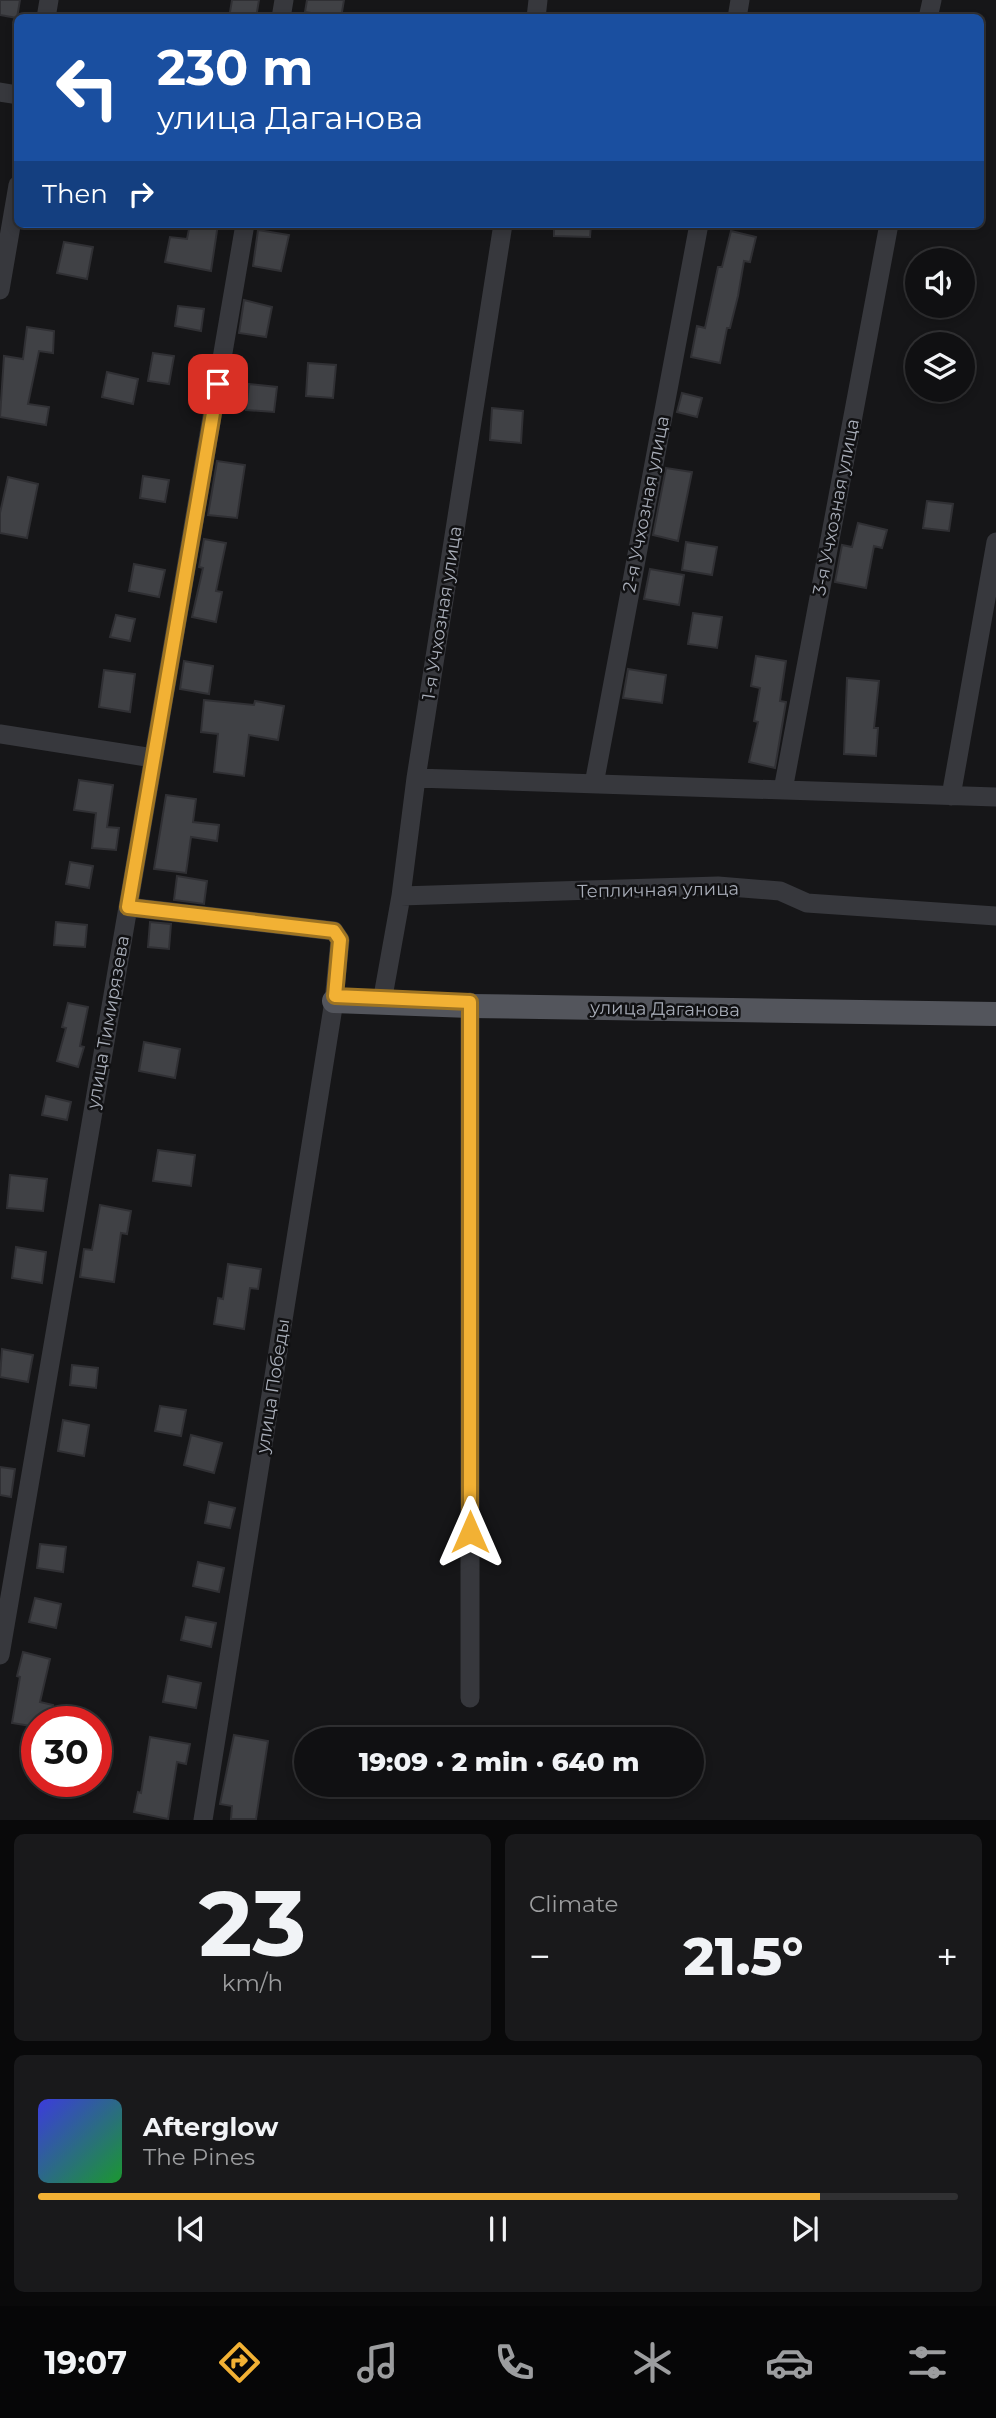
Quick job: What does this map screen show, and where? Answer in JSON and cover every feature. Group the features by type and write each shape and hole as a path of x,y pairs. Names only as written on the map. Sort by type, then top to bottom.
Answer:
{"main road":[{"name":"улица Даганова","path":"335,998 470,1004 996,1012"}],"street":[{"path":"0,290 14,208"},
{"name":"улица Тимирязева","path":"0,1655 244,228"},
{"name":"1-я Учхозная улица","path":"383,1000 502,228"},
{"name":"2-я Учхозная улица","path":"594,783 698,228"},
{"name":"3-я Учхозная улица","path":"783,790 889,228"},
{"path":"951,796 996,542"},
{"path":"0,734 153,758"},
{"path":"416,778 996,797"},
{"name":"Тепличная улица","path":"401,896 718,886 780,891 807,903 996,916"},
{"name":"улица Победы","path":"128,907 334,931 340,940 335,998 203,1819"},
{"path":"470,1004 470,1698"}],"building":[{"path":"0,0 20,0 18,14 14,14 14,17 0,15"},
{"path":"232,0 259,0 257,14 230,14"},
{"path":"307,0 344,0 342,14 305,12"},
{"path":"189,228 217,228 211,271 165,262 170,237 187,239"},
{"path":"554,228 591,228 590,237 554,236"},
{"path":"258,230 289,235 281,271 253,266"},
{"path":"731,231 756,237 750,262 744,261 738,296 730,328 727,328 720,363 691,357 697,326 705,328 718,267 722,267"},
{"path":"64,242 93,247 87,279 57,273"},
{"path":"244,300 272,307 266,337 239,333"},
{"path":"178,306 204,309 201,331 175,326"},
{"path":"27,327 54,331 53,353 39,351 28,404 49,407 46,425 0,417 4,356 23,359"},
{"path":"153,353 174,356 169,384 148,381"},
{"path":"308,363 336,365 333,398 306,396"},
{"path":"107,372 138,379 133,404 102,397"},
{"path":"249,384 277,387 274,412 246,410"},
{"path":"682,393 702,398 697,417 677,412"},
{"path":"492,408 523,411 521,443 490,440"},
{"path":"217,461 245,465 237,518 208,515"},
{"path":"666,468 692,472 678,541 653,535"},
{"path":"143,476 169,480 165,502 140,498"},
{"path":"8,477 38,484 27,538 0,533 0,513"},
{"path":"927,501 953,504 949,531 923,528"},
{"path":"858,523 887,530 882,548 874,546 866,588 835,582 842,545 852,547"},
{"path":"204,539 226,543 216,591 222,592 216,622 192,617 203,568 199,567"},
{"path":"686,542 717,547 712,575 682,570"},
{"path":"134,564 165,570 159,597 129,591"},
{"path":"650,569 684,575 679,605 644,599"},
{"path":"693,613 722,617 717,648 688,644"},
{"path":"116,615 135,619 130,641 110,637"},
{"path":"756,656 786,661 780,701 786,702 775,768 749,762 758,722 754,721 760,688 751,686"},
{"path":"184,661 213,666 209,694 180,689"},
{"path":"628,669 666,675 662,703 623,698"},
{"path":"104,670 135,674 130,712 99,707"},
{"path":"847,678 879,681 874,728 878,728 876,756 844,754"},
{"path":"204,700 254,705 255,701 284,706 278,740 249,735 244,776 214,772 218,734 201,732"},
{"path":"79,780 113,785 107,827 119,828 116,850 92,848 96,813 74,810"},
{"path":"166,795 196,799 193,822 219,825 217,841 191,837 186,873 154,869"},
{"path":"70,862 93,866 89,888 66,884"},
{"path":"177,876 207,881 204,904 174,900"},
{"path":"56,922 87,925 85,947 54,945"},
{"path":"150,922 171,924 169,949 148,947"},
{"path":"68,1003 88,1007 80,1046 84,1047 78,1067 57,1061 66,1028 62,1027"},
{"path":"144,1042 180,1049 175,1078 139,1071"},
{"path":"46,1096 71,1102 67,1120 42,1115"},
{"path":"158,1150 195,1155 191,1186 153,1181"},
{"path":"10,1175 47,1179 43,1211 7,1208"},
{"path":"100,1205 131,1211 127,1234 121,1233 114,1282 80,1277 84,1249 92,1250"},
{"path":"16,1247 46,1252 42,1283 12,1278"},
{"path":"228,1264 261,1269 258,1289 250,1288 244,1329 214,1324 218,1298 223,1299"},
{"path":"2,1349 33,1355 28,1382 0,1377"},
{"path":"72,1365 98,1368 96,1388 70,1385"},
{"path":"160,1406 186,1410 181,1436 155,1431"},
{"path":"63,1420 89,1425 84,1456 58,1451"},
{"path":"191,1435 222,1443 214,1473 184,1465"},
{"path":"0,1467 15,1469 11,1497 0,1495"},
{"path":"209,1502 235,1508 230,1528 205,1523"},
{"path":"40,1544 66,1547 63,1572 37,1568"},
{"path":"198,1562 224,1568 219,1592 193,1586"},
{"path":"35,1598 61,1604 56,1628 29,1622"},
{"path":"186,1617 216,1623 211,1647 181,1640"},
{"path":"23,1652 50,1659 40,1702 53,1706 21,1706 21,1724 12,1723 20,1677 17,1676"},
{"path":"168,1676 201,1683 196,1708 163,1702"},
{"path":"234,1735 268,1741 256,1819 231,1819 232,1806 220,1804"},
{"path":"150,1737 190,1744 186,1764 177,1762 168,1819 134,1812 138,1792 141,1793"}],"route":[{"path":"218,384 128,907 334,931 340,940 335,996 470,1002 470,1532"}]}
